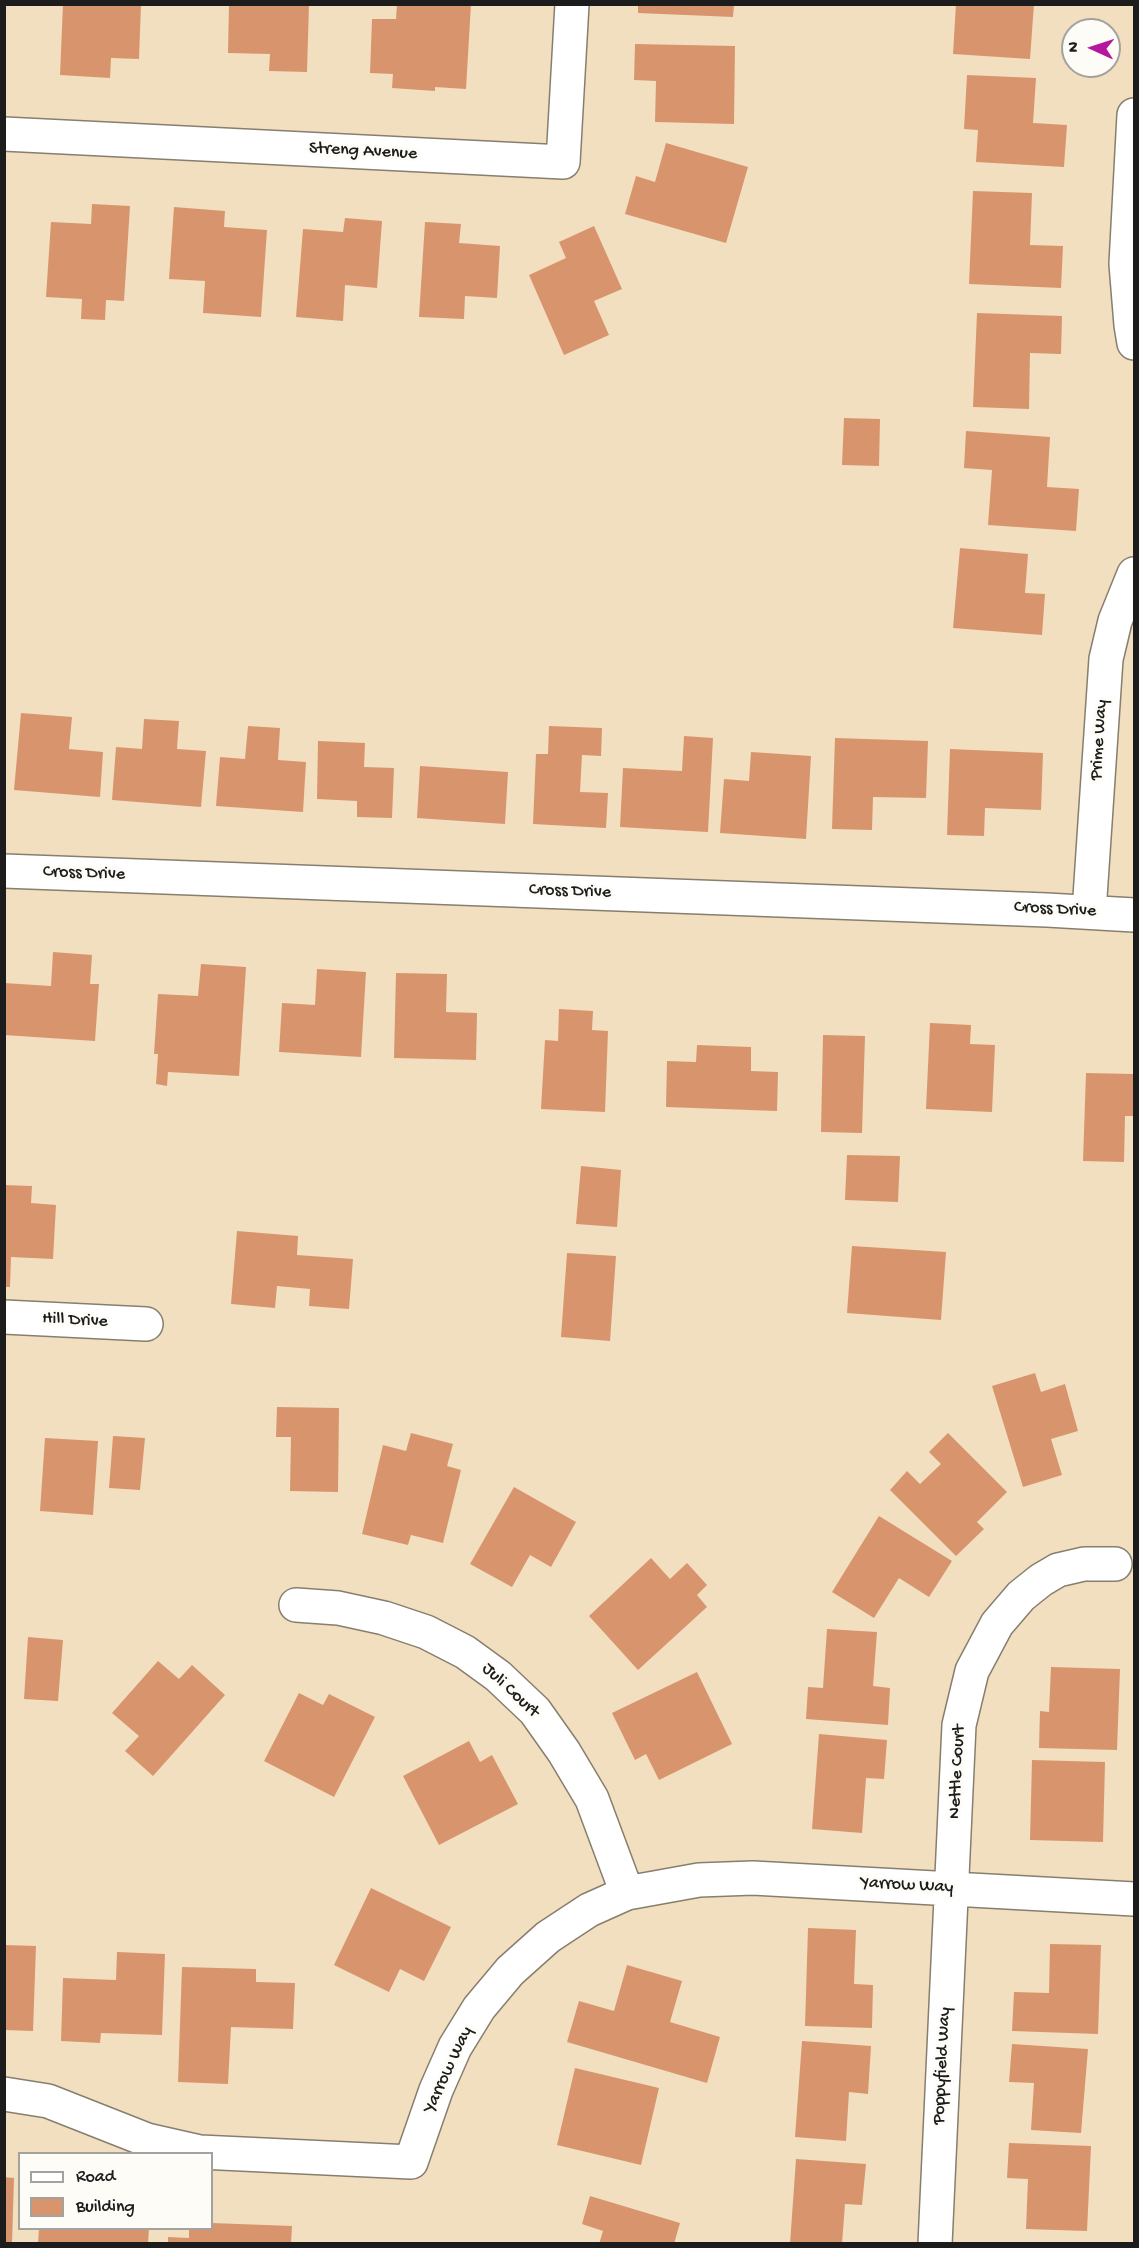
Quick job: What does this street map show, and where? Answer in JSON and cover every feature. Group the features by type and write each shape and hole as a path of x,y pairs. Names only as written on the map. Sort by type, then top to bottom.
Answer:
{"street":[{"name":"Streng Avenue","path":"4,134 563,162 572,4"},
{"path":"1134,115 1126,264 1134,344"},
{"name":"Prime Way","path":"1089,912 1106,659 1115,621 1134,574"},
{"name":"Cross Drive","path":"4,871 1134,915"},
{"name":"Hill Drive","path":"4,1317 146,1324"},
{"name":"Nettle Court","path":"952,1889 959,1725 972,1671 997,1623 1021,1596 1041,1580 1058,1570 1084,1564 1115,1564"},
{"name":"Juli Court","path":"296,1605 338,1608 384,1618 426,1632 465,1652 498,1676 535,1712 564,1752 587,1790 627,1893"},
{"name":"Yarrow Way","path":"213,2153 411,2162 455,2047 479,2008 510,1971 548,1937 590,1910 627,1893 699,1880 753,1878 1134,1899"},
{"name":"Poppyfield Way","path":"935,2244 952,1889"},
{"name":"Yarrow Way","path":"4,2094 48,2101 147,2140 200,2152"}],"building":[{"path":"63,4 141,4 139,59 111,58 110,78 60,75"},
{"path":"229,4 309,4 307,72 269,71 270,54 228,53"},
{"path":"397,4 471,4 466,89 435,87 435,91 392,88 393,74 370,73 372,19 396,19"},
{"path":"638,4 734,4 733,17 638,13"},
{"path":"956,4 1034,4 1030,59 953,54"},
{"path":"635,44 735,46 734,124 655,122 656,81 634,80"},
{"path":"967,75 1036,78 1033,123 1067,125 1064,167 976,162 978,130 964,129"},
{"path":"666,143 748,167 726,243 625,214 636,176 655,182"},
{"path":"973,191 1032,193 1030,245 1063,246 1061,288 969,284"},
{"path":"92,204 130,206 124,301 106,300 105,320 81,319 82,299 46,297 51,222 91,224"},
{"path":"174,207 225,211 224,227 267,230 261,317 203,313 205,281 169,279"},
{"path":"345,218 382,221 377,288 345,285 343,321 296,317 303,229 343,232"},
{"path":"425,222 461,224 459,243 500,246 497,298 465,296 464,319 419,317"},
{"path":"594,226 622,289 594,301 609,335 564,355 529,275 566,258 559,242"},
{"path":"977,313 1062,316 1061,354 1030,353 1029,409 973,407"},
{"path":"844,418 880,419 879,466 842,465"},
{"path":"966,431 1050,437 1047,487 1079,489 1076,531 988,525 992,470 964,468"},
{"path":"960,548 1028,554 1025,593 1045,594 1042,635 953,628"},
{"path":"21,713 72,717 69,749 103,752 100,797 14,790"},
{"path":"144,719 179,721 177,749 206,751 201,807 112,800 116,747 142,749"},
{"path":"248,726 280,728 278,760 306,762 303,812 216,806 220,757 245,759"},
{"path":"549,726 602,728 601,756 582,755 580,792 608,793 606,828 533,824 536,754 548,754"},
{"path":"684,736 713,738 708,832 620,827 623,768 682,771"},
{"path":"835,738 928,741 926,798 873,797 872,830 832,829"},
{"path":"318,741 365,743 364,767 394,768 392,818 357,817 357,801 317,799"},
{"path":"950,749 1043,753 1041,810 985,808 984,836 947,835"},
{"path":"751,752 811,756 806,839 720,833 724,779 749,781"},
{"path":"420,766 508,772 505,824 417,818"},
{"path":"53,952 92,955 90,984 99,984 95,1041 4,1035 4,983 51,986"},
{"path":"201,964 246,967 239,1076 168,1072 167,1086 156,1084 158,1054 154,1054 158,994 198,996"},
{"path":"317,969 366,972 361,1057 279,1052 282,1003 315,1005"},
{"path":"396,973 447,974 446,1012 477,1013 476,1060 394,1058"},
{"path":"559,1009 593,1011 592,1030 608,1031 605,1112 541,1109 545,1040 558,1041"},
{"path":"930,1023 971,1025 970,1044 995,1045 992,1112 926,1109"},
{"path":"823,1035 865,1036 862,1133 821,1132"},
{"path":"697,1045 751,1047 751,1071 778,1072 777,1111 666,1107 667,1061 696,1062"},
{"path":"1086,1073 1134,1074 1134,1116 1125,1116 1124,1162 1083,1161"},
{"path":"847,1155 900,1156 898,1202 845,1200"},
{"path":"581,1166 621,1170 617,1227 576,1224"},
{"path":"4,1185 32,1186 31,1203 56,1205 53,1259 11,1257 10,1287 4,1287"},
{"path":"237,1231 298,1236 297,1255 353,1259 349,1309 309,1306 310,1289 277,1286 275,1308 231,1304"},
{"path":"852,1246 946,1252 941,1320 847,1313"},
{"path":"567,1253 616,1256 610,1341 561,1337"},
{"path":"1035,1373 1041,1392 1065,1384 1078,1431 1051,1439 1062,1475 1023,1487 992,1386"},
{"path":"277,1407 339,1408 338,1492 290,1491 291,1437 276,1437"},
{"path":"411,1433 453,1444 447,1466 461,1470 443,1543 411,1535 408,1545 362,1534 383,1445 406,1451"},
{"path":"948,1433 1007,1492 977,1522 984,1529 956,1556 890,1490 907,1471 920,1484 941,1464 929,1452"},
{"path":"113,1436 145,1438 140,1490 109,1488"},
{"path":"45,1438 98,1441 93,1515 40,1511"},
{"path":"514,1487 576,1522 551,1567 530,1555 512,1587 470,1564"},
{"path":"879,1516 952,1561 929,1597 899,1578 874,1618 832,1592"},
{"path":"651,1558 670,1579 687,1563 707,1585 697,1595 707,1607 638,1670 589,1616"},
{"path":"827,1629 877,1632 873,1686 890,1688 888,1725 806,1719 808,1687 823,1688"},
{"path":"28,1637 63,1640 58,1701 24,1699"},
{"path":"158,1661 179,1679 192,1665 225,1695 153,1776 125,1751 139,1736 112,1713"},
{"path":"1051,1667 1120,1669 1117,1750 1039,1748 1040,1711 1049,1712"},
{"path":"697,1672 732,1744 659,1780 646,1754 635,1760 612,1713"},
{"path":"299,1693 323,1705 329,1694 375,1717 334,1797 264,1761"},
{"path":"819,1734 887,1740 884,1779 866,1778 862,1833 812,1829"},
{"path":"469,1741 480,1762 492,1755 518,1804 439,1845 403,1776"},
{"path":"1032,1760 1105,1762 1103,1842 1030,1840"},
{"path":"371,1888 451,1927 424,1981 400,1969 389,1992 334,1965"},
{"path":"808,1928 856,1930 854,1984 873,1985 872,2028 805,2026"},
{"path":"1050,1944 1101,1945 1098,2034 1012,2031 1014,1992 1049,1993"},
{"path":"4,1945 36,1946 33,2031 4,2030"},
{"path":"117,1952 165,1954 162,2035 101,2033 100,2043 61,2041 63,1978 116,1980"},
{"path":"627,1965 682,1981 670,2022 720,2037 707,2083 567,2042 579,2001 614,2011"},
{"path":"182,1967 256,1969 256,1982 295,1983 293,2029 231,2027 228,2084 178,2082"},
{"path":"802,2041 871,2046 868,2094 849,2092 846,2141 795,2137"},
{"path":"1012,2044 1088,2049 1081,2133 1031,2130 1034,2083 1009,2082"},
{"path":"575,2068 659,2088 641,2165 557,2145"},
{"path":"1009,2143 1091,2146 1087,2231 1026,2229 1028,2179 1007,2178"},
{"path":"796,2159 866,2164 862,2205 845,2204 842,2244 790,2244"},
{"path":"4,2177 14,2178 12,2244 4,2244"},
{"path":"590,2196 680,2223 674,2244 599,2244 603,2231 582,2224"},
{"path":"213,2223 292,2226 291,2244 168,2244 168,2237 189,2238 189,2230 213,2230"},
{"path":"39,2230 149,2230 148,2244 38,2244"}]}
